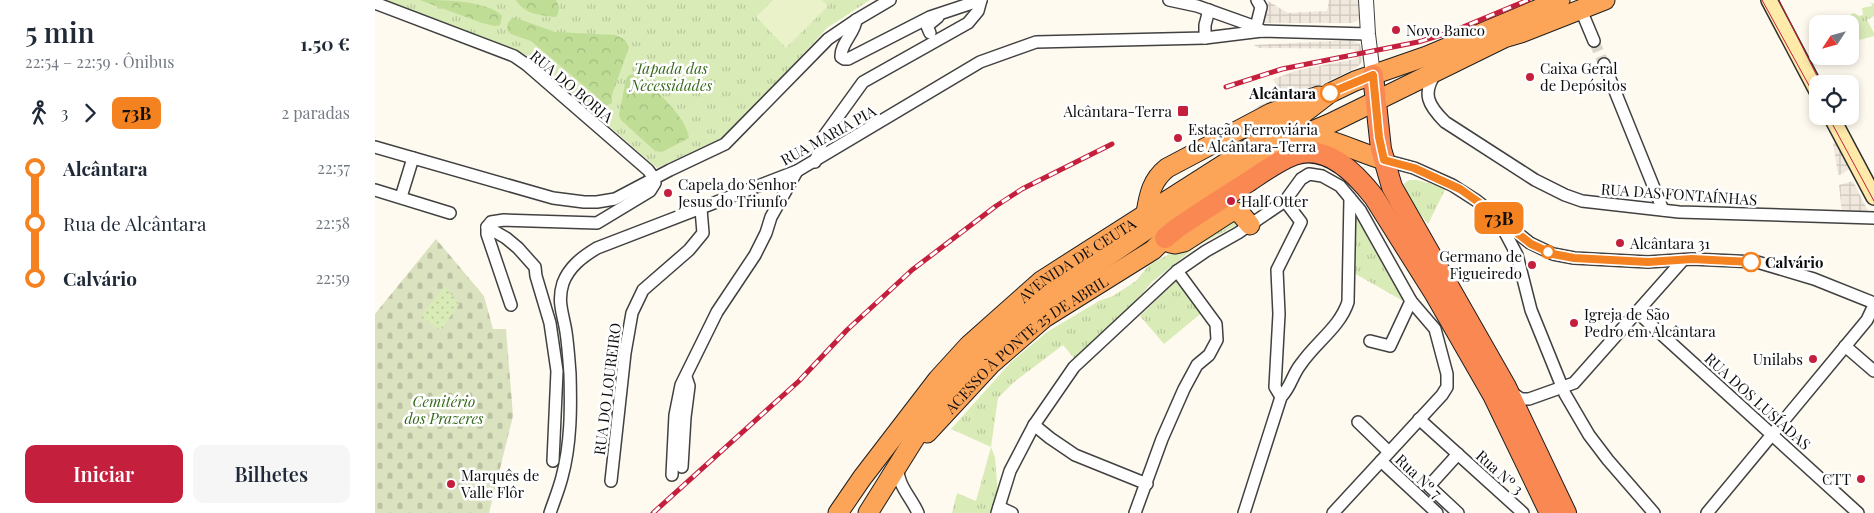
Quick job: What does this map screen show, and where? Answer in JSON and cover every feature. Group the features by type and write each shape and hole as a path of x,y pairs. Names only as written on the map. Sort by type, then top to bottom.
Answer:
{"highway":[{"name":"AVENIDA DE CEUTA","path":"1166,223 1330,93 1427,56 1560,0"},
{"name":"AVENIDA DE CEUTA","path":"839,513 862,478 938,379 969,345 1041,281 1166,223 1279,145 1504,38 1605,0"},
{"path":"1373,75 1379,137 1392,187 1507,386 1566,513"},
{"path":"1166,223 1149,197 1154,182 1167,168 1271,113 1330,93"},
{"path":"1303,134 1319,136 1384,160"},
{"path":"1166,223 1296,154 1308,152 1326,156 1340,163 1363,183 1374,197 1435,294 1493,395 1550,513"},
{"path":"1166,223 1232,212 1240,213 1250,225"},
{"name":"ACESSO À PONTE 25 DE ABRIL","path":"899,463 1010,346 1044,318 1153,250 1166,223"},
{"path":"868,513 899,463"}],"main road":[{"path":"1769,0 1809,75"},
{"path":"1836,125 1874,197"}],"street":[{"path":"375,147 546,196 584,202 615,199 725,144 828,39 890,0"},
{"path":"856,20 855,28 841,50 841,57 844,59 848,59 930,17 981,0"},
{"path":"815,162 824,136 863,82 968,22 975,16 981,0"},
{"path":"1169,0 1209,10 1259,29 1368,34"},
{"path":"1257,0 1261,7 1259,29"},
{"path":"1366,0 1373,75"},
{"name":"RUA DO BORJA","path":"375,3 514,56 527,65 641,164 654,178"},
{"path":"1205,38 1205,25 1209,10"},
{"path":"1581,10 1594,41"},
{"path":"930,33 927,26 943,13"},
{"name":"RUA MARIA PIA","path":"549,513 562,478 570,422 570,374 566,333 560,308 563,284 569,270 597,248 701,210 797,171 980,62 1036,42 1205,38 1259,29"},
{"path":"1604,64 1663,210"},
{"name":"RUA DAS FONTAÍNHAS","path":"1439,69 1430,81 1428,95 1433,110 1445,122 1535,180 1577,200 1663,210 1874,218"},
{"path":"401,197 413,158"},
{"path":"1384,160 1414,168 1441,179 1464,192 1489,210 1531,244 1553,254 1574,258 1648,262 1683,260 1757,262 1814,279 1874,304 1867,320 1707,513"},
{"path":"672,475 675,414 681,385 717,312 755,255 766,233 771,217 797,171"},
{"path":"1012,513 998,510 1010,471 1033,425 1075,367 1177,271 1206,250 1250,225 1285,201 1301,179 1309,174 1330,180 1340,186 1360,210 1411,301 1435,328 1447,374 1447,387 1442,395 1333,513"},
{"path":"511,305 487,234 487,227 491,222 497,220 597,223 650,191 655,183 654,178"},
{"path":"375,190 450,212"},
{"path":"1244,513 1281,397 1289,389 1296,370 1303,360 1326,336 1345,312 1348,302 1350,198"},
{"path":"1281,397 1275,387 1279,314 1277,270 1301,222 1285,201"},
{"name":"RUA DO LOUREIRO","path":"611,481 625,353 632,313 643,290 689,250 703,233 701,210"},
{"path":"1489,210 1498,221 1517,255 1531,310 1561,387 1589,435 1654,513"},
{"path":"487,227 506,238 535,267 550,323 557,371 553,461"},
{"path":"1507,386 1515,396 1521,399 1529,399 1574,383 1683,260"},
{"path":"1135,513 1162,439 1184,389 1197,365 1209,355 1217,340 1216,324 1177,271"},
{"path":"1370,341 1390,346 1411,301"},
{"name":"RUA DOS LUSÍADAS","path":"1637,312 1858,513"},
{"path":"1845,346 1874,370"},
{"path":"681,467 689,386 686,376"},
{"name":"Rua Nº 3","path":"1419,420 1523,513"},
{"path":"1358,422 1389,452"},
{"path":"1033,425 1075,455 1147,484"},
{"path":"1458,454 1429,486 1458,513"},
{"name":"Rua Nº 7","path":"1381,461 1432,512"},
{"path":"899,463 898,475 901,485 913,501 918,513"}],"green space":[{"name":"Tapada das Necessidades","path":"384,0 870,0 827,28 728,135 657,168 529,56"},
{"path":"420,0 463,2 486,7 502,16 500,25 495,26 482,23"},
{"path":"516,0 556,0 558,13 556,17 534,13 524,9"},
{"path":"773,0 822,0 828,6 786,48 756,17"},
{"path":"1871,2 1874,4 1874,16 1867,20 1874,36 1860,40 1859,16 1863,15 1862,8 1872,6"},
{"path":"512,18 555,32 616,35 625,40 629,47 612,95 612,103 606,106 531,41 511,34 507,30 508,23"},
{"path":"636,74 668,103 687,129 689,138 662,152 655,151 621,120 619,115 626,79 629,75"},
{"path":"1409,180 1417,180 1446,188 1428,224 1410,201 1404,184"},
{"path":"1352,207 1405,302 1352,272"},
{"path":"1233,220 1236,223 1235,226 1197,246 1152,282 1119,320 1074,358 1063,345 1014,382 998,398 991,447 951,429 1011,362 1047,332 1099,301 1113,296 1136,281 1149,265"},
{"name":"Cemitério dos Prazeres","path":"436,239 484,296 493,329 506,329 513,416 489,513 375,513 375,314"},
{"path":"1176,280 1204,311 1164,344 1140,316"},
{"path":"445,286 459,304 441,330 420,317"},
{"path":"991,447 995,457 999,507 997,513 952,513 957,493 976,501"}],"shaded area":[{"path":"1329,0 1361,0 1361,16 1352,23 1263,23 1268,1 1288,13 1327,11"},
{"path":"1352,40 1360,44 1362,52 1355,53 1354,49 1259,48 1254,45"},
{"path":"1364,56 1362,62 1356,68 1296,97 1266,107 1253,109 1281,95 1273,79 1298,70"},
{"path":"1838,141 1851,168 1838,175 1833,143"},
{"path":"1853,181 1869,212 1842,213 1839,185"}],"tunnel":[{"path":"1594,41 1604,64"}],"tram line":[{"path":"1762,0 1809,85"},
{"path":"1779,0 1816,75"},
{"path":"1833,125 1874,201"}],"railway":[{"path":"1226,87 1282,69 1418,42 1451,32 1528,0"},
{"path":"653,513 799,381 847,330 912,270 996,206 1022,189 1112,144"}],"bus line":[{"name":"73B","path":"1330,93 1373,75 1379,137 1384,160 1414,168 1460,189 1531,244 1553,254 1574,258 1648,262 1692,259 1751,262"}],"place":[{"name":"Novo Banco","path":"1396,30"},
{"name":"Caixa Geral de Depósitos","path":"1530,77"},
{"name":"Alcântara","path":"1330,93"},
{"name":"Alcântara-Terra","path":"1183,111"},
{"name":"Estação Ferroviária de Alcântara-Terra","path":"1178,138"},
{"name":"Capela do Senhor Jesus do Triunfo","path":"668,193"},
{"name":"Half Otter","path":"1231,201"},
{"name":"Alcântara 31","path":"1620,243"},
{"name":"Calvário","path":"1751,262"},
{"name":"Germano de Figueiredo","path":"1532,265"},
{"name":"Igreja de São Pedro em Alcântara","path":"1574,323"},
{"name":"Unilabs","path":"1813,359"},
{"name":"CTT","path":"1861,479"},
{"name":"Marquês de Valle Flôr","path":"451,484"}]}
